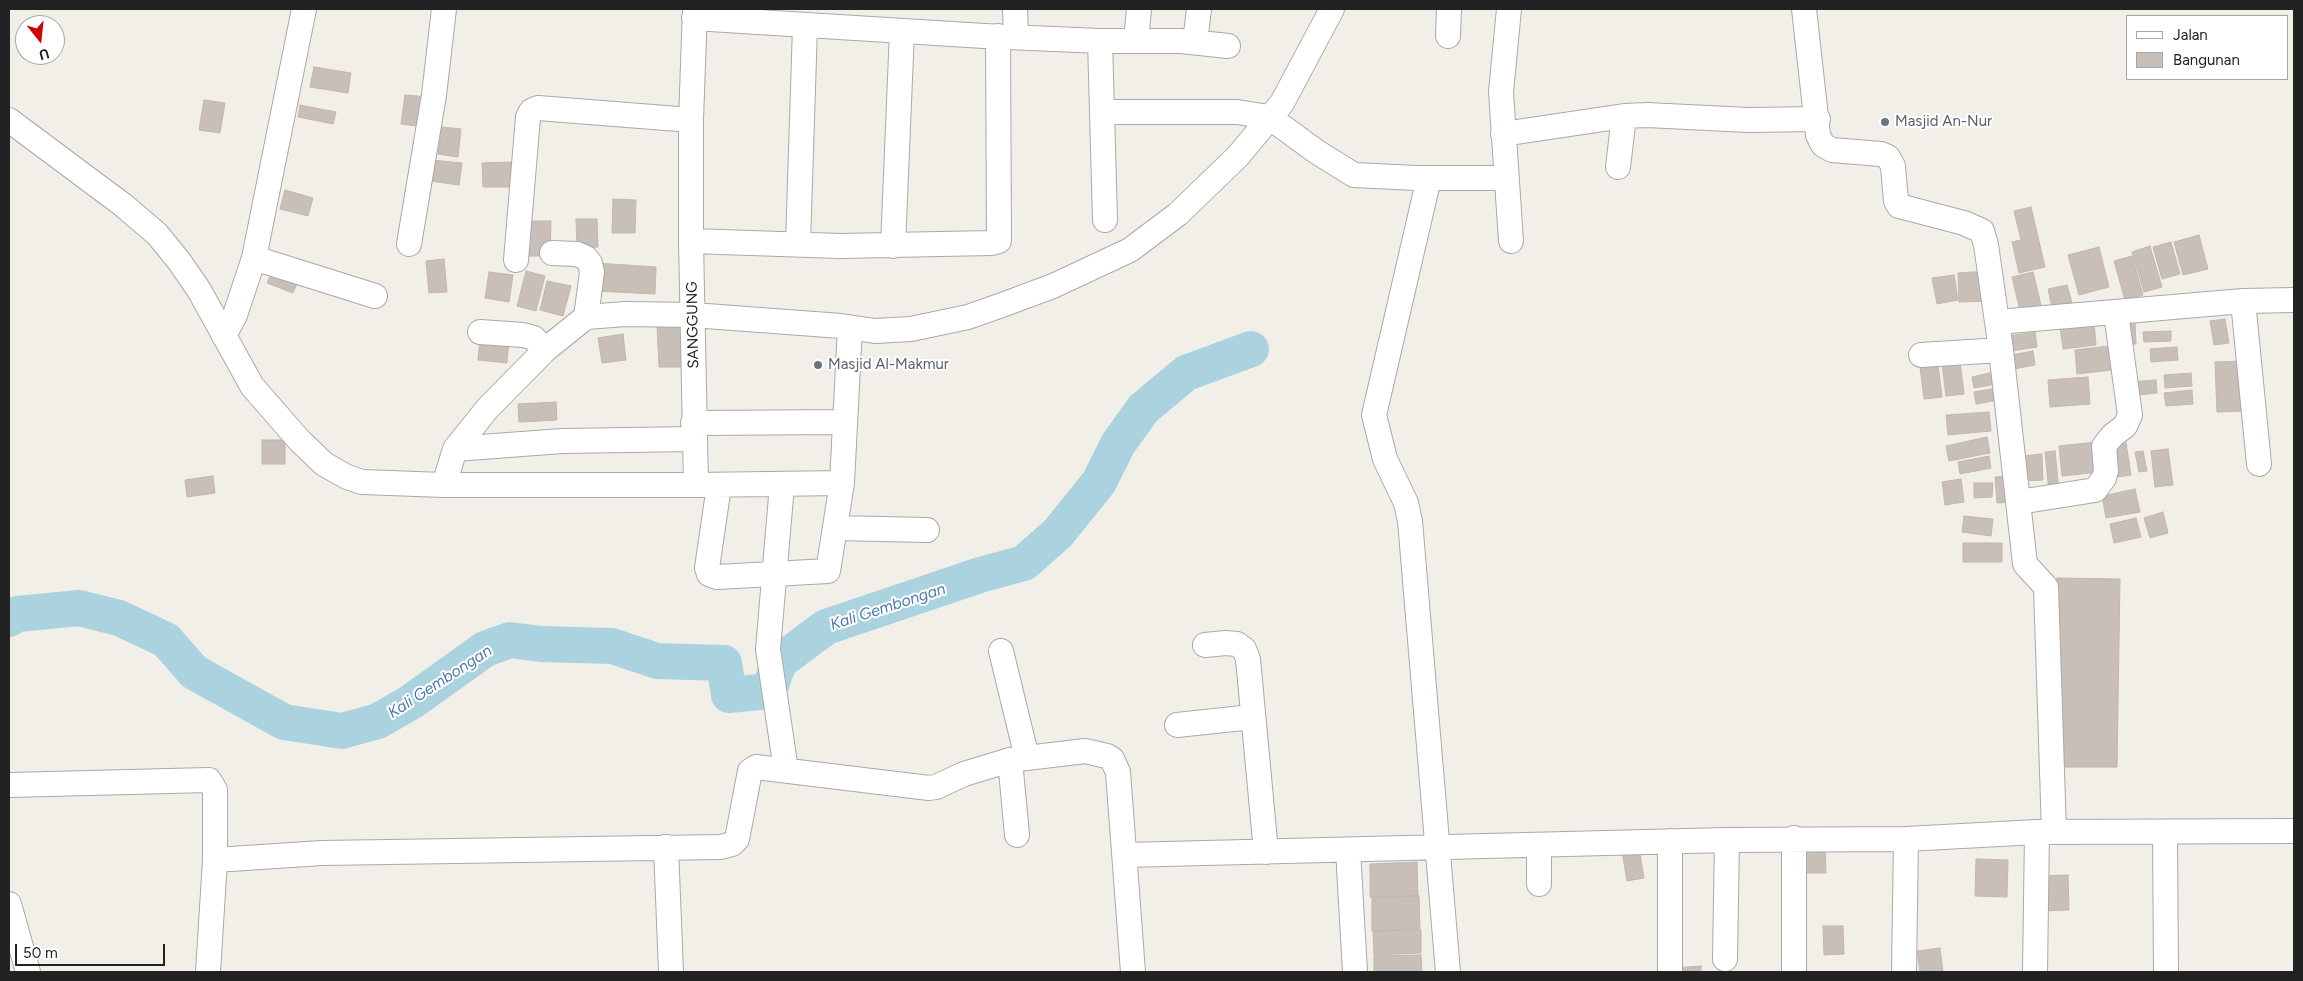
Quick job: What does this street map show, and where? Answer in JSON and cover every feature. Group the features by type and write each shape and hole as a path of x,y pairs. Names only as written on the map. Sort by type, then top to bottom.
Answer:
{"street":[{"path":"224,336 238,305 254,258 304,9"},
{"path":"409,244 434,95 444,9"},
{"path":"692,241 892,246 992,243 999,241 1007,36 1015,9"},
{"path":"1136,40 1139,9"},
{"path":"1196,42 1198,9"},
{"path":"444,485 455,449 487,409 545,350 586,317 626,314 693,315 875,331 911,329 968,317 1053,286 1130,250 1185,208 1238,156 1282,103 1332,9"},
{"path":"1448,36 1449,9"},
{"path":"1509,9 1501,92 1511,241"},
{"path":"1804,9 1818,120 1818,135 1827,148 1881,154 1888,157 1893,166 1896,201 1903,209 1964,223 1982,231 1998,322 2025,564 2044,584 2047,598 2045,832 2035,972"},
{"path":"695,14 805,26 1100,41 1196,42 1228,46"},
{"name":"SANGGUNG","path":"695,14 691,120 694,431 707,486 706,568 708,572 717,577 776,575"},
{"path":"798,244 805,26"},
{"path":"892,246 902,31"},
{"path":"1100,41 1105,220"},
{"path":"516,260 528,117 531,111 538,108 691,120"},
{"path":"1102,112 1237,112 1269,117 1316,152 1354,175 1429,178 1506,178"},
{"path":"1503,134 1647,114 1748,120 1818,120"},
{"path":"1618,167 1624,116"},
{"path":"9,120 123,205 156,234 191,277 252,386 299,440 324,464 347,477 362,482 444,485 782,486 842,483"},
{"path":"1429,178 1374,415 1385,460 1406,503 1410,521 1436,848 1448,972"},
{"path":"552,253 577,254 586,258 590,263 592,272 586,317"},
{"path":"254,258 375,296"},
{"path":"1998,322 2243,301 2294,300"},
{"path":"2243,301 2259,464"},
{"path":"2019,502 2095,490 2104,478 2106,471 2104,446 2113,435 2125,426 2130,415 2116,313"},
{"path":"776,575 828,572 842,483 850,328"},
{"path":"480,332 523,335 534,338 545,350"},
{"path":"1921,355 2001,350"},
{"path":"455,449 845,422"},
{"path":"782,486 776,575 768,649 786,770"},
{"path":"835,528 927,530"},
{"path":"1205,646 1226,643 1237,644 1244,649 1248,659 1266,852"},
{"path":"1001,651 1018,759 1017,835"},
{"path":"1177,725 1252,717"},
{"path":"215,860 322,853 717,847 734,843 737,839 751,769 756,767 929,788 936,787 964,774 1018,759 1085,751 1112,759 1118,772 1133,972"},
{"path":"9,785 209,780 213,785 215,793 215,860 208,972"},
{"path":"1124,855 1794,838 1906,839 2045,832 2294,831"},
{"path":"2165,833 2166,972"},
{"path":"1794,838 1794,972"},
{"path":"1904,972 1906,839"},
{"path":"1725,959 1727,840"},
{"path":"1670,841 1670,972"},
{"path":"1538,884 1539,845"},
{"path":"666,847 671,972"},
{"path":"1348,850 1355,972"},
{"path":"9,904 15,948 28,972"}],"building":[{"path":"314,67 351,73 348,93 310,87"},
{"path":"405,95 429,97 425,127 401,124"},
{"path":"204,100 225,103 220,133 199,130"},
{"path":"300,105 336,112 333,124 298,117"},
{"path":"442,127 461,129 458,157 438,154"},
{"path":"432,160 462,163 459,185 430,181"},
{"path":"514,162 515,187 483,187 482,163"},
{"path":"285,190 313,198 308,216 280,209"},
{"path":"613,199 636,200 635,233 612,233"},
{"path":"2031,207 2045,267 2019,273 2012,242 2021,240 2014,211"},
{"path":"576,219 597,219 598,247 577,248"},
{"path":"523,221 551,221 550,256 522,256"},
{"path":"2199,235 2208,269 2183,275 2174,242"},
{"path":"2171,242 2180,274 2162,279 2153,247"},
{"path":"2150,246 2162,287 2144,292 2132,252"},
{"path":"2099,247 2109,287 2079,295 2068,255"},
{"path":"2132,256 2143,295 2125,300 2114,261"},
{"path":"444,259 447,292 429,293 426,261"},
{"path":"596,263 656,267 655,294 595,291"},
{"path":"273,269 299,279 293,293 267,283"},
{"path":"526,271 545,276 536,311 517,306"},
{"path":"1989,271 1991,301 1959,302 1958,273"},
{"path":"489,272 513,275 509,302 485,298"},
{"path":"2033,272 2041,305 2020,311 2012,277"},
{"path":"1954,275 1958,300 1937,304 1932,278"},
{"path":"547,281 571,286 563,316 540,310"},
{"path":"2067,285 2072,303 2052,308 2048,289"},
{"path":"2225,319 2229,343 2214,345 2210,321"},
{"path":"2094,322 2096,345 2063,349 2060,326"},
{"path":"2135,322 2136,344 2122,344 2122,323"},
{"path":"681,324 683,367 659,367 657,325"},
{"path":"2171,331 2171,341 2144,342 2143,332"},
{"path":"2035,332 2037,347 2011,351 2009,336"},
{"path":"623,334 626,360 602,363 598,338"},
{"path":"480,336 509,339 507,363 478,360"},
{"path":"2109,346 2112,370 2077,374 2075,350"},
{"path":"2177,347 2178,360 2151,362 2150,349"},
{"path":"2033,351 2035,365 2008,370 2006,356"},
{"path":"2242,361 2244,411 2217,412 2215,362"},
{"path":"1960,362 1964,394 1946,396 1942,364"},
{"path":"1938,365 1942,397 1924,399 1920,367"},
{"path":"1994,372 1996,384 1974,388 1972,377"},
{"path":"2191,373 2192,386 2165,388 2164,375"},
{"path":"2088,377 2090,404 2050,407 2048,380"},
{"path":"2156,380 2157,393 2130,396 2129,382"},
{"path":"1997,388 1999,400 1976,404 1974,392"},
{"path":"2192,390 2193,404 2166,406 2164,393"},
{"path":"556,402 557,420 519,422 518,404"},
{"path":"1989,412 1991,431 1948,435 1946,415"},
{"path":"1987,437 1990,453 1949,461 1946,446"},
{"path":"262,440 285,440 285,464 262,464"},
{"path":"2097,442 2100,472 2062,476 2059,446"},
{"path":"2126,443 2131,475 2110,478 2105,446"},
{"path":"2168,449 2173,485 2155,487 2151,451"},
{"path":"2055,451 2059,491 2049,492 2045,452"},
{"path":"2143,451 2147,471 2139,472 2135,452"},
{"path":"2042,454 2043,480 2024,481 2023,456"},
{"path":"1989,456 1991,468 1960,474 1958,462"},
{"path":"213,476 215,493 187,497 185,480"},
{"path":"2011,476 2012,502 1997,503 1995,477"},
{"path":"1961,479 1964,502 1945,505 1942,482"},
{"path":"1974,483 1993,483 1992,497 1974,498"},
{"path":"2135,489 2140,512 2106,518 2102,496"},
{"path":"2163,512 2168,533 2150,538 2144,518"},
{"path":"1964,516 1993,519 1991,536 1962,532"},
{"path":"2136,518 2141,537 2114,543 2110,524"},
{"path":"1963,543 2002,543 2002,562 1963,562"},
{"path":"2057,578 2120,579 2117,767 2055,767"},
{"path":"1638,842 1644,878 1627,881 1621,845"},
{"path":"1825,844 1826,873 1798,873 1797,845"},
{"path":"1976,859 2008,860 2007,897 1975,896"},
{"path":"1417,862 1418,896 1370,897 1370,864"},
{"path":"2068,875 2069,910 2042,911 2040,876"},
{"path":"1419,896 1420,929 1372,931 1372,897"},
{"path":"1823,926 1843,926 1844,954 1824,955"},
{"path":"1421,930 1421,953 1374,955 1373,931"},
{"path":"1940,948 1943,972 1920,972 1917,951"},
{"path":"1421,955 1422,972 1374,972 1374,956"},
{"path":"1701,966 1701,972 1675,972 1675,968"}],"waterway":[{"name":"Kali Gembongan","path":"9,619 17,614 79,608 119,618 166,640 194,672 284,722 342,731 378,721 411,702 485,649 510,640 541,644 612,646 657,661 724,663 729,695 769,691 779,662 826,627 980,575 1024,563 1058,533 1099,482 1118,444 1143,409 1186,373 1251,349"}],"place":[{"name":"Masjid An-Nur","path":"1885,122"},
{"name":"Masjid Al-Makmur","path":"818,365"}]}
